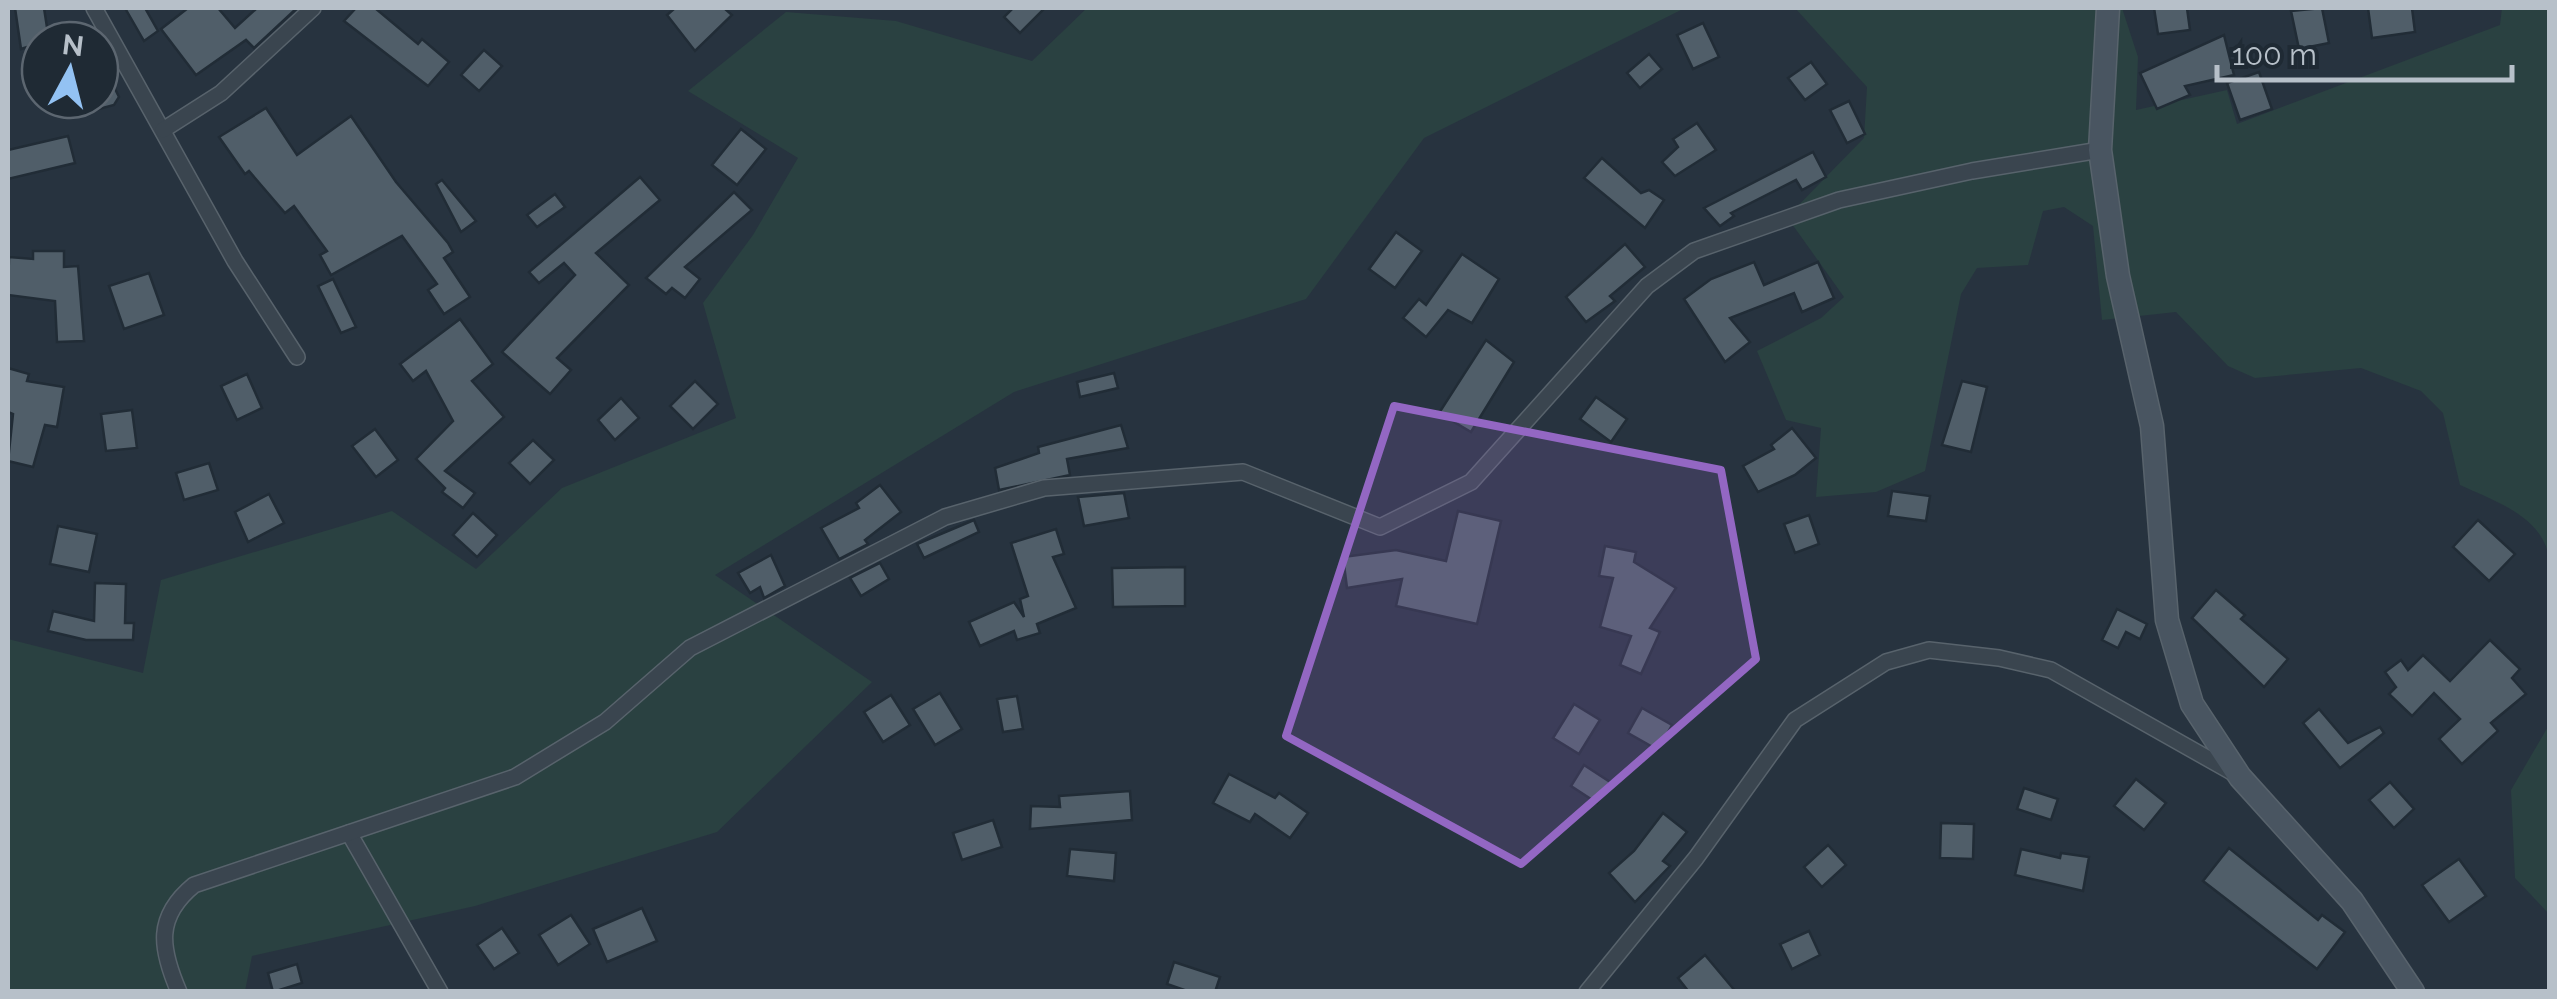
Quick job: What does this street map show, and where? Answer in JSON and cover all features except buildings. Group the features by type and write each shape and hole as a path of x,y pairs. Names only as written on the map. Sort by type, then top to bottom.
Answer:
{"street":[{"path":"94,8 235,260 297,357"},
{"path":"163,130 221,93 313,8"},
{"path":"2108,8 2100,150 2118,276 2152,426 2167,620 2192,704 2240,777 2352,901 2413,992"},
{"path":"179,992 163,935 174,902 194,885 516,777 605,722 690,648 945,517 1044,488 1243,472 1380,527 1472,482 1647,286 1694,251 1840,200 2100,150"},
{"path":"1587,992 1696,858 1795,720 1886,662 1929,650 2052,670 2240,777"},
{"path":"349,832 440,992"}],"highlighted area":[{"path":"1394,406 1721,470 1756,659 1521,864 1286,736"}],"green space":[{"path":"1087,8 1685,8 1424,138 1306,299 1014,392 715,575 872,682 717,832 475,906 252,956 245,991 8,991 8,639 143,673 161,580 392,511 476,569 562,488 736,418 703,303 753,235 798,158 688,91 786,12 896,21 1032,61"},
{"path":"1795,8 2122,8 2138,57 2136,110 2227,90 2237,124 2500,25 2502,8 2549,8 2549,558 2545,544 2527,521 2502,504 2460,485 2443,413 2421,391 2361,368 2255,378 2228,366 2176,312 2102,320 2093,226 2064,207 2043,211 2028,265 1977,268 1961,294 1925,471 1876,492 1816,497 1821,428 1786,420 1757,351 1821,318 1844,297 1787,217 1864,138 1867,87"},
{"path":"2549,725 2549,914 2515,878 2511,790"}]}
